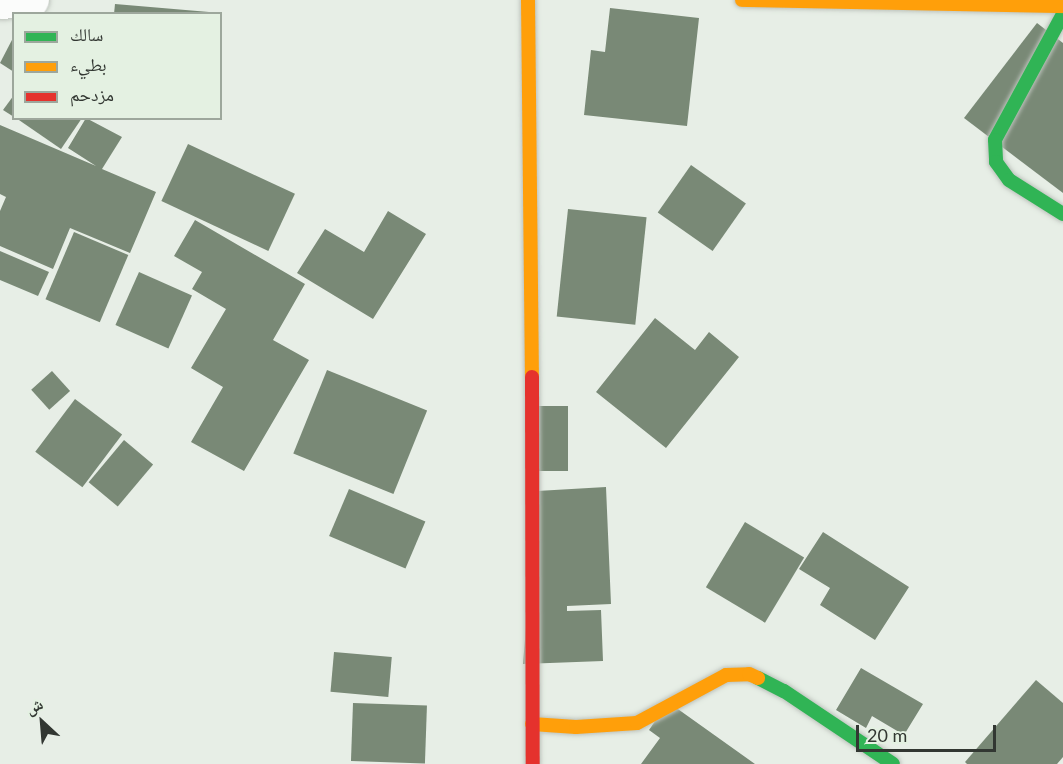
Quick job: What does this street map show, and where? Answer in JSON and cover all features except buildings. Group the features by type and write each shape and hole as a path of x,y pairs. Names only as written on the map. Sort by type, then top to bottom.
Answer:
{"street":[{"path":"0,2 32,0"},
{"path":"528,0 532,204 533,764"},
{"path":"742,0 1063,6"},
{"path":"1063,14 995,140 996,162 1009,180 1063,214"},
{"path":"532,724 586,727 637,723 726,675 749,674 784,691 893,764"}],"traffic: fast":[{"path":"1063,14 995,140 996,162 1009,180 1063,214"},
{"path":"758,678 784,691 893,764"}],"traffic: slow":[{"path":"528,0 532,377"},
{"path":"742,0 1063,6"},
{"path":"532,724 576,727 637,723 726,675 749,674 758,678"}],"traffic: jam":[{"path":"532,377 533,764"}]}
